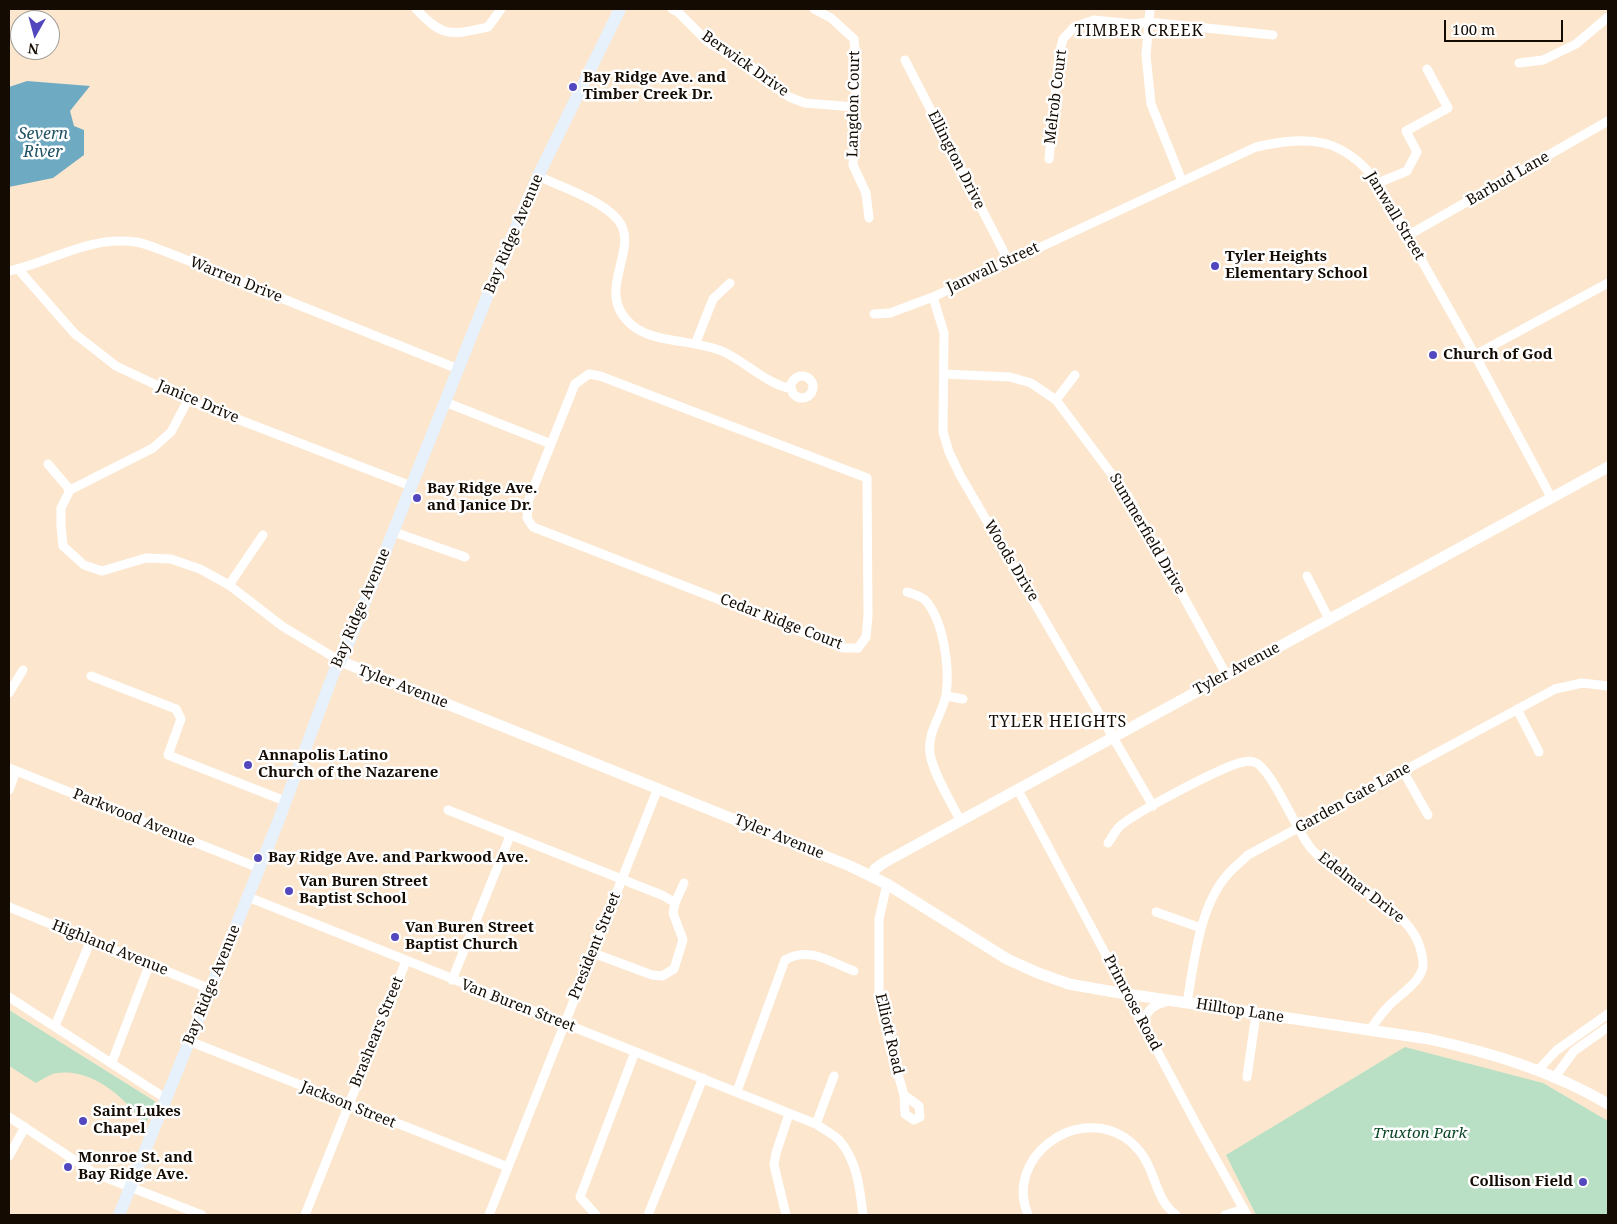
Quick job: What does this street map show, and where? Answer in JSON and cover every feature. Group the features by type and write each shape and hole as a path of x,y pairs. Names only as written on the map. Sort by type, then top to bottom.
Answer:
{"main road":[{"name":"Bay Ridge Avenue","path":"119,1215 248,897 304,749 538,176 620,9"}],"street":[{"path":"416,9 432,26 456,34 488,28 501,9"},
{"name":"Langdon Court","path":"814,9 831,18 854,38 857,70 853,165 866,193 869,218"},
{"path":"1150,9 1146,55 1151,104 1182,181"},
{"name":"Berwick Drive","path":"677,10 708,42 744,63 790,97 805,103 854,107"},
{"path":"1520,63 1543,60 1576,44 1608,17"},
{"name":"Melrob Court","path":"1049,159 1059,55 1067,32 1094,20 1133,24 1149,22 1273,34"},
{"name":"Ellington Drive","path":"905,60 1008,260"},
{"path":"1378,183 1407,171 1417,152 1406,130 1448,108 1427,70"},
{"name":"Barbud Lane","path":"1407,236 1608,121"},
{"name":"Janwall Street","path":"874,314 890,313 933,297 1008,260 1256,147 1299,140 1324,142 1345,151 1364,165 1378,183 1475,355 1551,497"},
{"path":"538,176 604,207 619,221 624,238 623,256 615,292 618,308 633,326 646,334 696,342 723,352 752,368 775,384 790,388"},
{"name":"Warren Drive","path":"13,270 75,248 110,242 136,242 169,253 458,369"},
{"name":"Janice Drive","path":"13,270 75,334 116,366 188,400 411,486"},
{"path":"696,342 714,299 730,283"},
{"path":"1475,355 1608,283"},
{"name":"Woods Drive","path":"933,297 944,333 943,432 948,452 1153,806"},
{"name":"Cedar Ridge Court","path":"589,374 600,376 867,478 868,616 866,637 858,648 843,648 533,526 527,518 529,499 551,444 575,384 589,374"},
{"name":"Summerfield Drive","path":"944,374 1010,377 1031,383 1056,400 1128,496 1226,674"},
{"path":"1056,400 1075,375"},
{"path":"48,464 70,490 154,448 171,432 188,400"},
{"path":"445,402 551,444"},
{"name":"Tyler Avenue","path":"872,877 875,869 884,863 960,820 1608,467"},
{"name":"Tyler Avenue","path":"70,490 61,508 60,526 63,546 84,565 102,571 146,558 171,559 200,569 229,585 282,626 340,661 801,845 887,884"},
{"path":"394,532 465,557"},
{"path":"229,585 263,535"},
{"path":"1307,576 1329,619"},
{"path":"907,592 924,598 933,612 941,632 946,654 946,696 932,729 930,755 960,820"},
{"path":"9,693 23,670"},
{"path":"90,676 176,710 180,720 168,755 285,801"},
{"name":"Garden Gate Lane","path":"1187,1003 1201,928 1227,874 1248,855 1555,689 1568,684 1582,683 1608,686"},
{"path":"946,696 963,699"},
{"path":"1517,710 1539,752"},
{"name":"Edelmar Drive","path":"1108,843 1119,827 1153,806 1229,767 1245,761 1256,763 1264,768 1310,847 1325,861 1404,920 1416,935 1421,948 1424,966 1418,977 1386,1008 1370,1030"},
{"path":"9,790 13,769"},
{"name":"Parkwood Avenue","path":"13,769 259,868"},
{"path":"1403,771 1428,815"},
{"name":"President Street","path":"489,1215 658,788"},
{"name":"Primrose Road","path":"1018,790 1200,1131 1246,1212"},
{"path":"448,810 621,881 664,896 674,903"},
{"path":"452,980 510,836"},
{"path":"593,953 652,975 662,976 674,969 683,940 673,913 674,903 684,883"},
{"name":"Hilltop Lane","path":"887,884 1007,958 1031,970 1070,984 1170,1001 1429,1039 1468,1048 1538,1070 1608,1104"},
{"name":"Elliott Road","path":"887,884 879,919 879,995 890,1048 904,1095"},
{"name":"Van Buren Street","path":"248,897 406,962 737,1091 816,1124 838,1139 850,1156 858,1180 864,1215"},
{"name":"Highland Avenue","path":"9,907 210,989"},
{"path":"1156,912 1201,928"},
{"path":"55,1026 91,940"},
{"path":"737,1091 785,960 797,953 811,954 854,971"},
{"name":"Brashears Street","path":"304,1215 406,962"},
{"path":"112,1062 150,963"},
{"path":"9,996 165,1098"},
{"path":"1144,1024 1145,1017 1153,1006 1170,1001"},
{"path":"1247,1077 1256,1014"},
{"path":"1538,1070 1557,1050 1608,1014"},
{"path":"1555,1077 1574,1050 1608,1026"},
{"name":"Jackson Street","path":"189,1041 508,1168"},
{"path":"596,1215 580,1197 635,1052"},
{"path":"816,1124 834,1076"},
{"path":"648,1215 704,1078"},
{"path":"786,1215 774,1165 789,1114"},
{"path":"9,1117 94,1173 202,1215"},
{"path":"9,1156 25,1127"},
{"path":"1028,1215 1022,1198 1023,1187 1026,1172 1034,1156 1043,1146 1065,1134 1095,1130 1123,1137 1139,1150 1155,1177 1161,1198 1169,1210 1176,1215"},
{"path":"1225,1215 1246,1212"}],"green space":[{"path":"9,1010 156,1102 145,1125 118,1095 95,1080 83,1075 57,1073 36,1083 9,1066"},
{"name":"Truxton Park","path":"1405,1047 1543,1083 1608,1121 1608,1215 1256,1215 1226,1155"}],"water":[{"name":"Severn River","path":"27,81 90,86 70,111 74,126 84,130 84,155 53,178 9,187 9,87"}],"place":[{"name":"Bay Ridge Ave. and Timber Creek Dr.","path":"573,87"},
{"name":"Tyler Heights Elementary School","path":"1215,266"},
{"name":"Church of God","path":"1433,355"},
{"name":"Bay Ridge Ave. and Janice Dr.","path":"417,498"},
{"name":"Annapolis Latino Church of the Nazarene","path":"248,765"},
{"name":"Bay Ridge Ave. and Parkwood Ave.","path":"258,858"},
{"name":"Van Buren Street Baptist School","path":"289,891"},
{"name":"Van Buren Street Baptist Church","path":"395,937"},
{"name":"Saint Lukes Chapel","path":"83,1121"},
{"name":"Monroe St. and Bay Ridge Ave.","path":"68,1167"},
{"name":"Collison Field","path":"1583,1182"}],"district":[{"name":"TIMBER CREEK","path":"1139,31"},
{"name":"TYLER HEIGHTS","path":"1058,722"}]}
